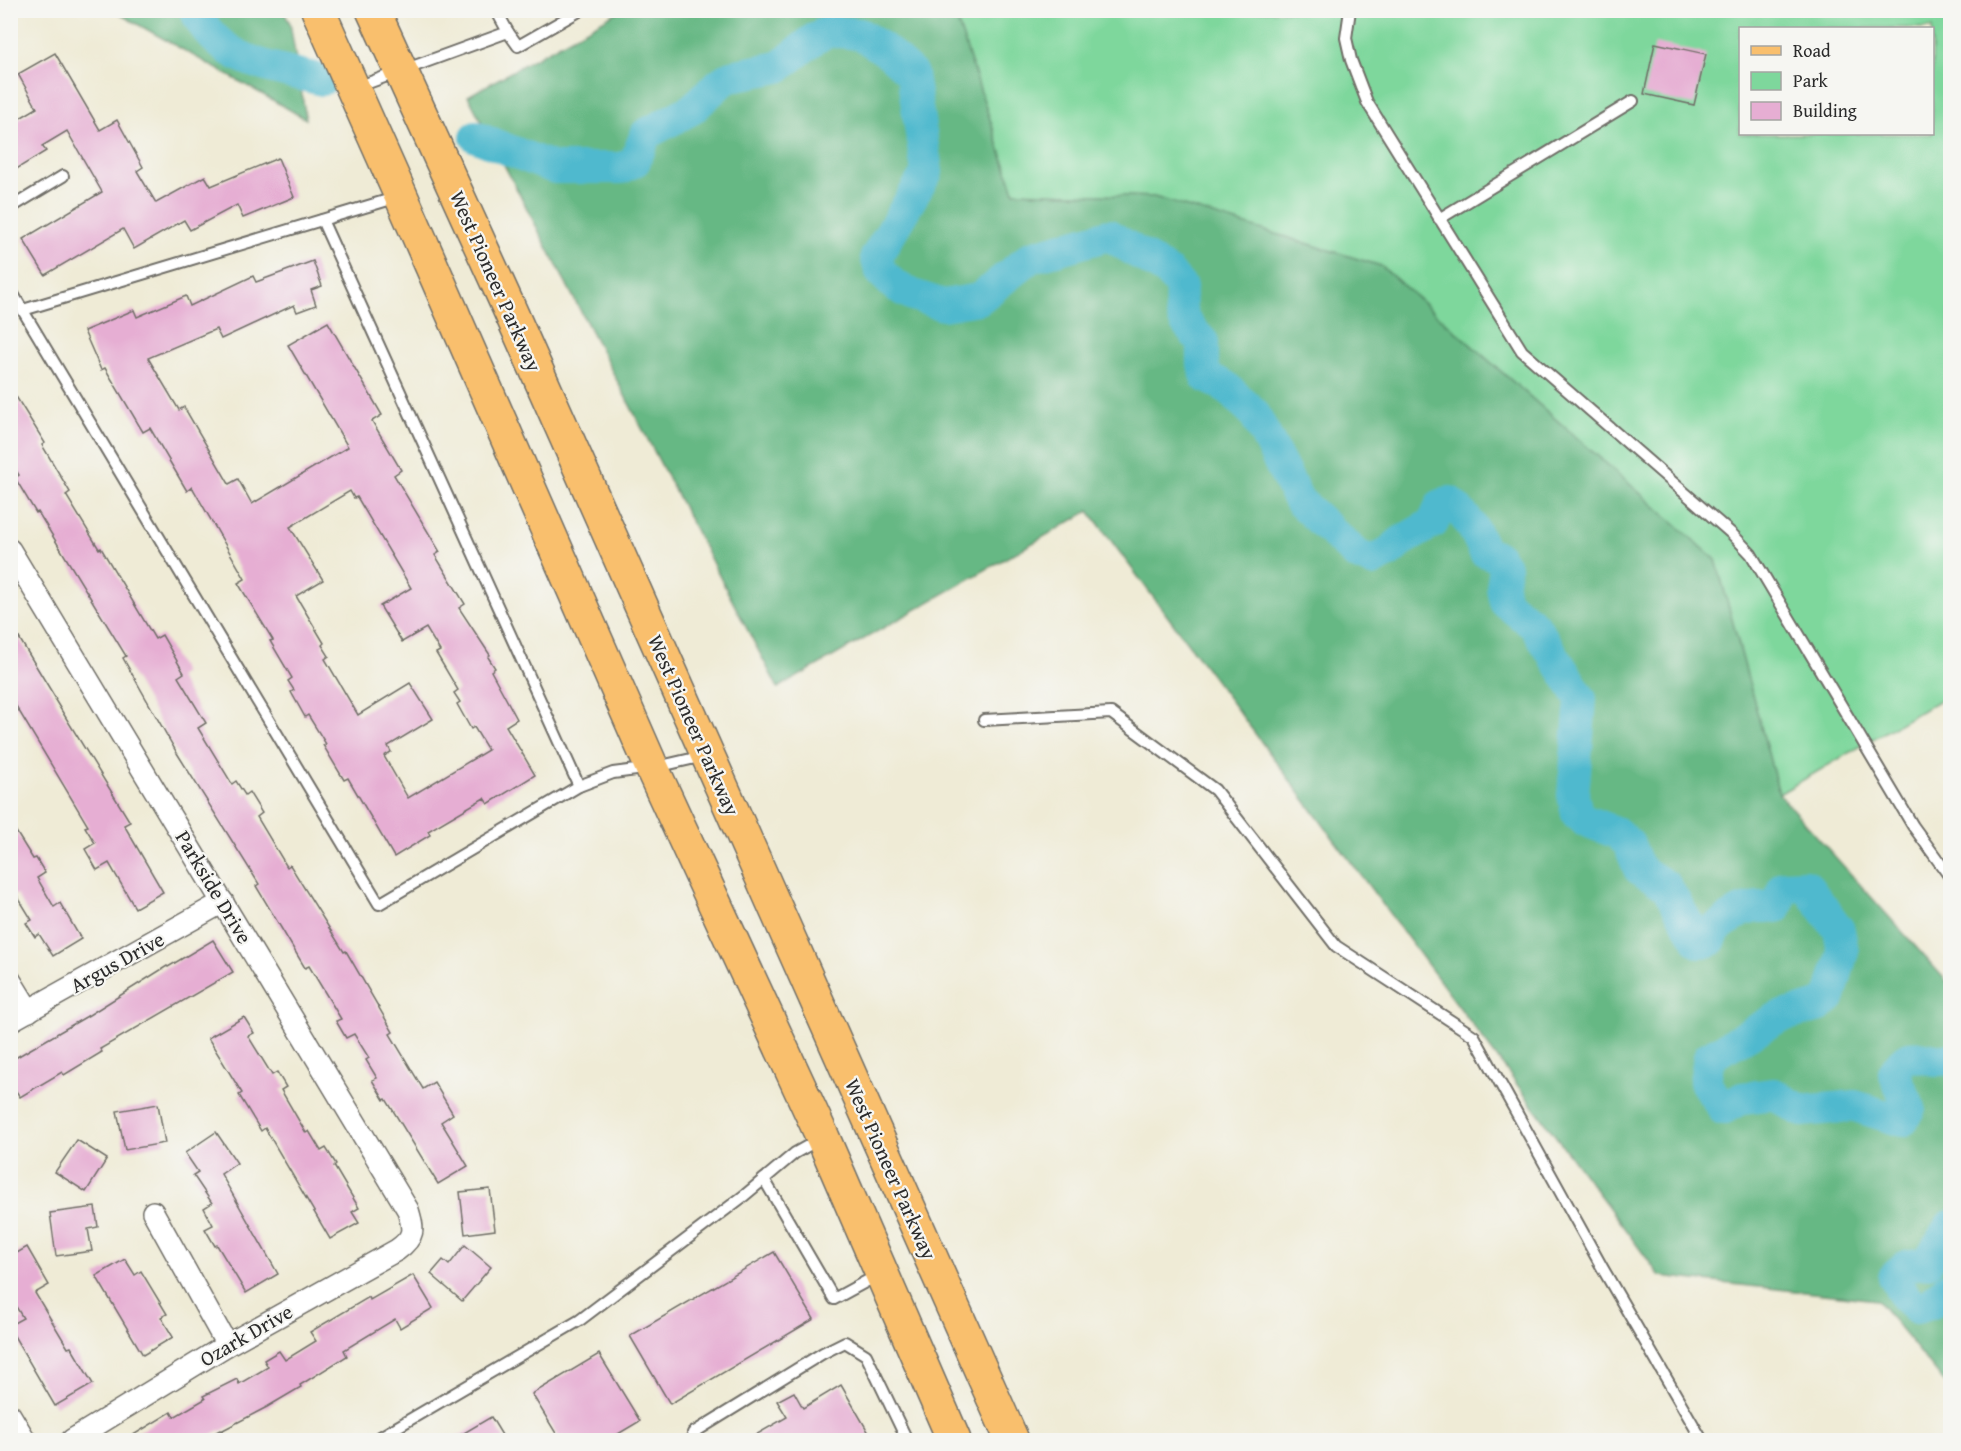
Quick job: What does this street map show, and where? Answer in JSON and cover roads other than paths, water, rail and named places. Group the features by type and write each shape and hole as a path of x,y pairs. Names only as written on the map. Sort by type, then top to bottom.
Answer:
{"main road":[{"path":"318,10 652,768 823,1138 954,1440"},
{"name":"West Pioneer Parkway","path":"373,10 513,317 1012,1440"}],"street":[{"name":"Parkside Drive","path":"10,549 408,1210 413,1226"},
{"name":"Argus Drive","path":"20,1016 223,902"},
{"path":"10,980 20,1016"},
{"path":"153,1212 227,1345"},
{"name":"Ozark Drive","path":"72,1440 227,1345 396,1250 406,1243 413,1226"},
{"path":"10,1415 26,1440"}],"lane":[{"path":"496,10 518,46 581,10"},
{"path":"1350,10 1346,38 1351,60 1367,102 1522,351 1732,534 1751,554 1912,826 1950,877"},
{"path":"354,88 508,32"},
{"path":"1439,219 1633,101"},
{"path":"10,207 63,176"},
{"path":"23,310 401,196"},
{"path":"322,220 579,786"},
{"path":"10,289 379,904 579,786 613,773 652,768 707,755"},
{"path":"984,720 1111,713 1215,790 1336,946 1474,1036 1603,1269 1702,1440"},
{"path":"375,1440 580,1320 795,1153 823,1138"},
{"path":"764,1179 834,1299 882,1273"},
{"path":"697,1440 693,1433 844,1342 866,1355 907,1440"}],"waterway":[{"path":"195,10 205,28 233,52 266,66 322,80"},
{"path":"476,137 554,168 622,168 635,161 646,134 692,109 731,76 779,67 814,39 828,31 860,34 889,53 912,74 927,172 876,257 881,272 894,285 913,295 943,305 979,299 1031,257 1109,235 1168,272 1181,287 1183,318 1203,342 1203,364 1206,377 1225,386 1254,413 1299,501 1357,555 1372,561 1389,552 1402,541 1433,523 1441,505 1450,502 1470,524 1484,551 1498,557 1505,567 1502,588 1505,602 1535,626 1581,699 1573,795 1577,814 1586,821 1617,833 1629,844 1639,869 1666,886 1699,942 1710,941 1716,928 1741,911 1757,907 1777,907 1784,886 1806,885 1839,930 1843,951 1830,997 1820,1006 1779,1017 1709,1057 1705,1082 1723,1109 1742,1098 1774,1094 1802,1111 1855,1106 1902,1121 1910,1108 1894,1073 1898,1066 1909,1057 1950,1059"},
{"path":"1950,1226 1928,1262 1906,1266 1894,1277 1905,1297 1917,1308 1930,1304 1950,1287"}]}
